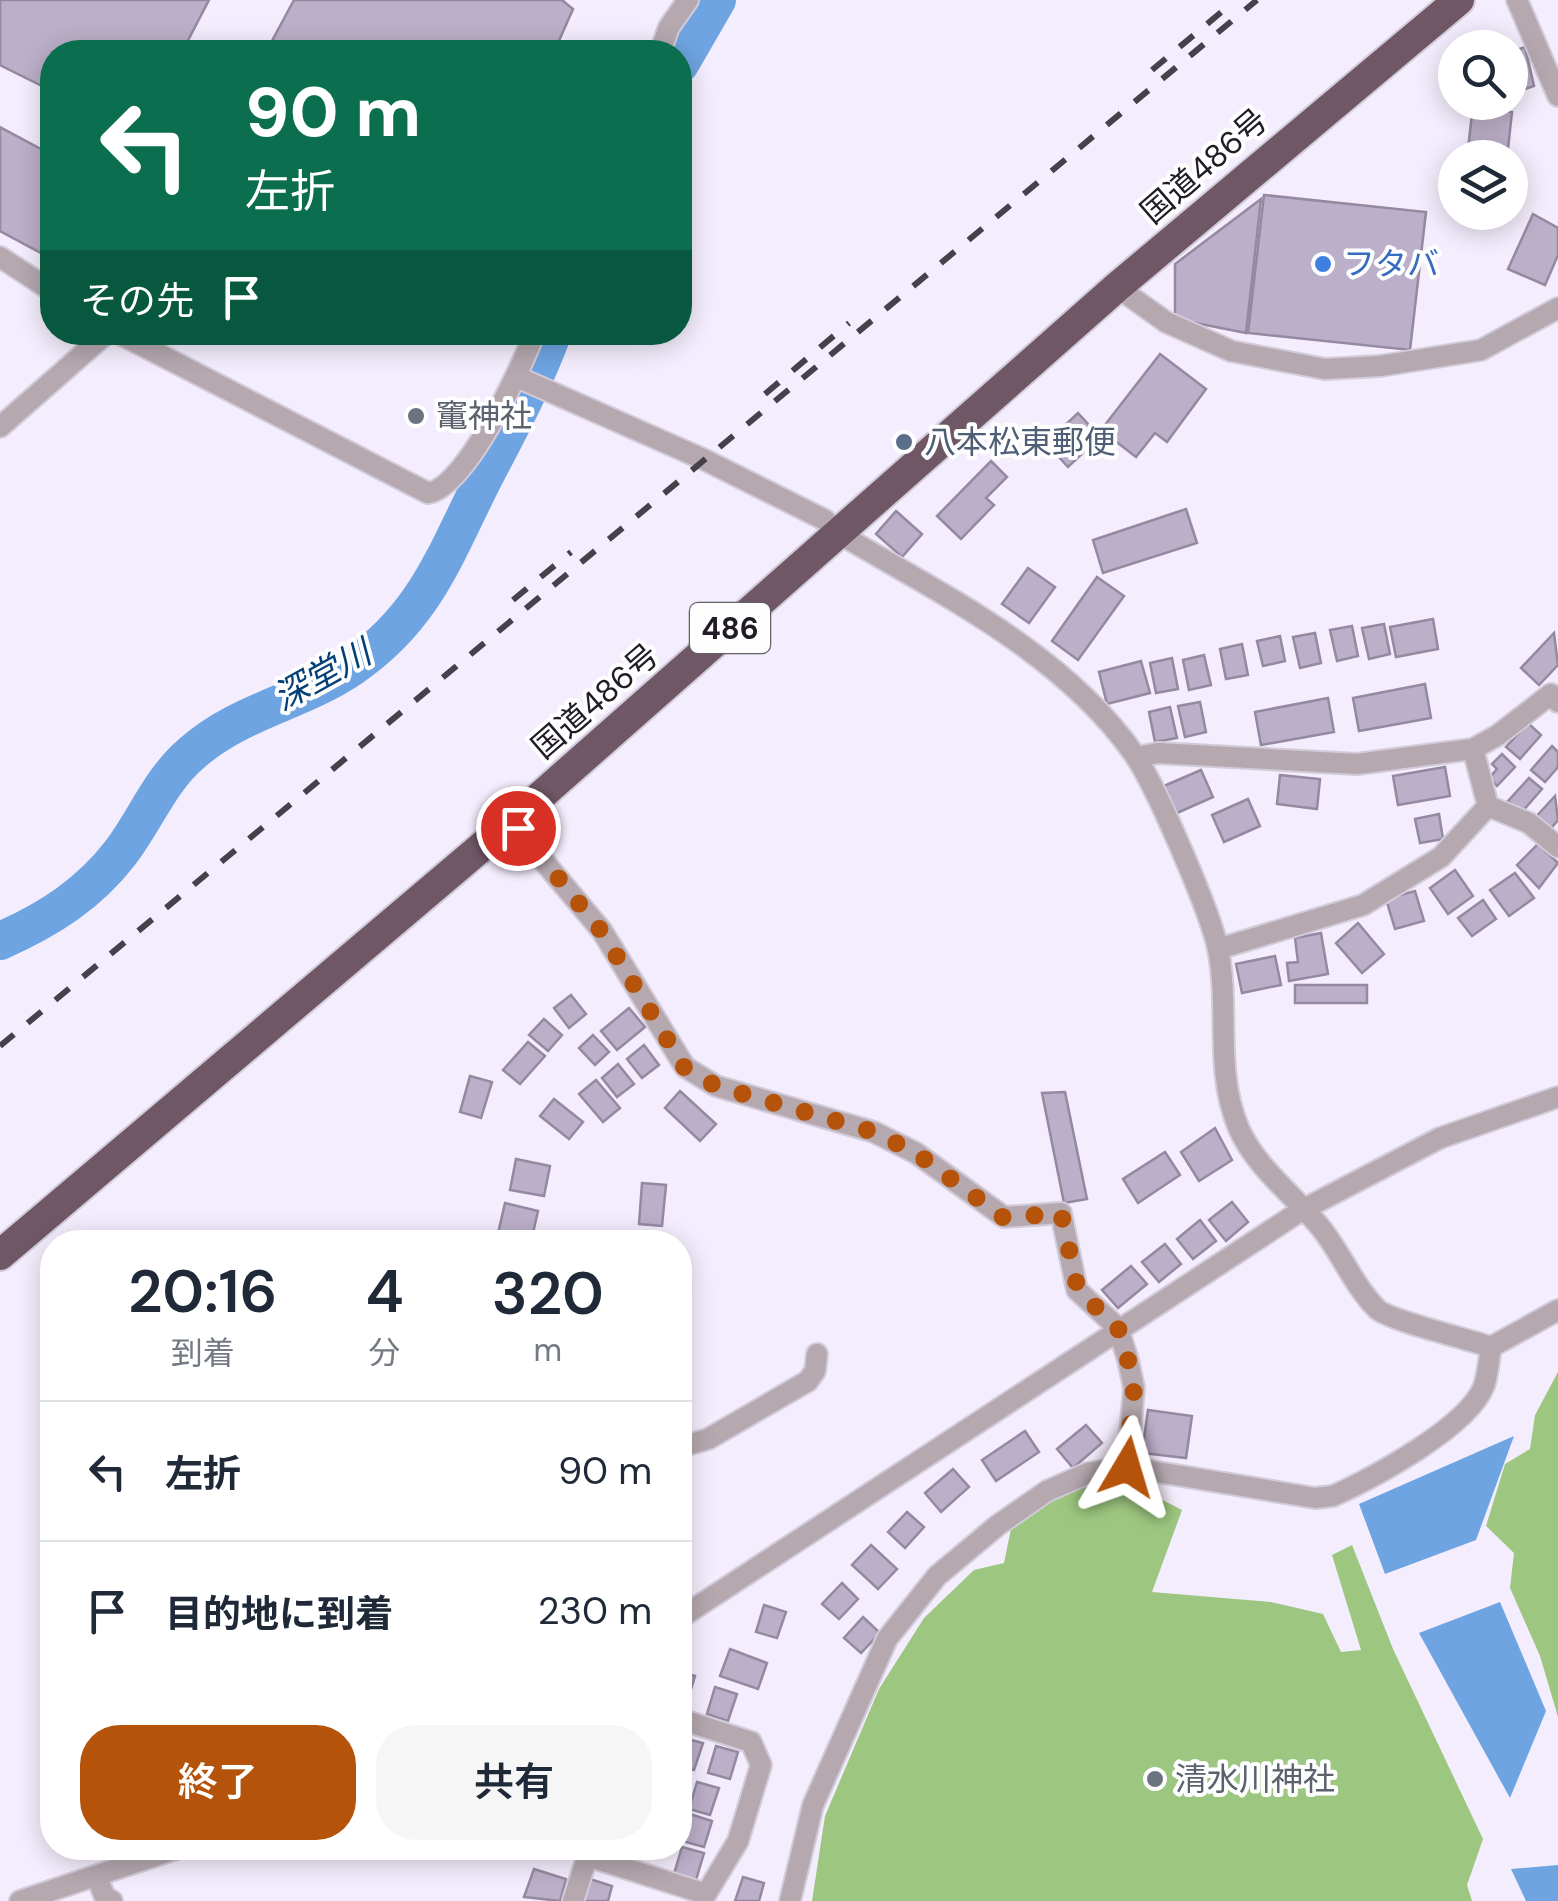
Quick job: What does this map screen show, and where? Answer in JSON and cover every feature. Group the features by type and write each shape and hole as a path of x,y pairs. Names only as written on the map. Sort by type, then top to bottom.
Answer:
{"highway":[{"name":"国道486号","path":"0,1255 511,822 1117,287 1460,0"}],"street":[{"path":"664,40 688,0"},
{"path":"1517,0 1558,96"},
{"path":"0,257 40,284"},
{"path":"1117,287 1166,322 1231,351 1325,369 1380,366 1480,350 1558,308"},
{"path":"0,427 93,345"},
{"path":"141,345 428,493 438,492 455,476 527,381 533,345"},
{"path":"527,381 706,460 825,520 838,534 984,620 1048,666 1108,723 1136,757 1218,949 1225,1073 1232,1110 1252,1153 1320,1227 1379,1312 1492,1347 1558,1310"},
{"path":"1136,757 1158,752 1358,764 1473,749 1551,694 1558,702"},
{"path":"1473,749 1488,806"},
{"path":"1218,949 1363,905 1441,856 1488,806"},
{"path":"1488,806 1529,822 1558,847"},
{"path":"511,822 602,932 684,1067 716,1086 874,1132 916,1153 1004,1218 1061,1213 1078,1290 1118,1328 1134,1388 1127,1467"},
{"path":"692,1610 1302,1210 1440,1138 1558,1097"},
{"path":"790,1901 813,1805 834,1749 878,1656 905,1611 983,1538 1047,1492 1088,1473 1127,1467 1315,1498 1333,1496 1434,1436 1469,1409 1484,1386 1492,1347"},
{"path":"692,1443 708,1440 808,1381 815,1371 816,1354"},
{"path":"611,1860 706,1894 738,1841 761,1766 751,1742 692,1724"},
{"path":"20,1901 146,1860"},
{"path":"573,1901 586,1860"},
{"path":"97,1878 104,1898 112,1901"}],"green space":[{"path":"1558,1372 1558,1717 1540,1656 1510,1588 1514,1553 1486,1526 1505,1464 1530,1449 1535,1415"},
{"path":"1114,1475 1182,1510 1152,1592 1271,1602 1323,1614 1341,1652 1361,1650 1332,1555 1352,1545 1393,1649 1483,1839 1467,1885 1472,1901 812,1901 825,1816 879,1689 924,1618 974,1570 1004,1563 1012,1524 1052,1497"}],"water":[{"path":"1514,1436 1476,1540 1385,1574 1359,1504"},
{"path":"1500,1602 1546,1711 1510,1798 1419,1633"},
{"path":"1558,1865 1558,1901 1526,1901 1511,1869"}],"building":[{"path":"0,0 209,0 188,40 40,40 40,85 0,65"},
{"path":"294,0 562,0 573,9 559,40 272,40"},
{"path":"1528,60 1534,86 1528,88"},
{"path":"1471,120 1511,120 1509,140 1469,140"},
{"path":"0,127 40,149 40,253 0,231"},
{"path":"1264,195 1426,212 1410,350 1248,333"},
{"path":"1261,199 1246,333 1175,319 1175,264"},
{"path":"1533,214 1558,228 1558,255 1545,285 1508,269"},
{"path":"1160,354 1206,389 1167,442 1155,433 1136,457 1101,430"},
{"path":"1078,413 1100,437 1068,467 1046,443"},
{"path":"991,461 1007,477 986,498 994,505 961,539 937,516"},
{"path":"1186,509 1197,543 1103,573 1093,540"},
{"path":"896,511 922,534 902,557 876,534"},
{"path":"1028,568 1055,587 1029,623 1002,604"},
{"path":"1097,577 1124,596 1078,660 1052,641"},
{"path":"1433,619 1438,649 1396,657 1390,627"},
{"path":"1384,624 1390,654 1369,659 1362,628"},
{"path":"1352,626 1358,656 1337,661 1330,630"},
{"path":"1315,633 1321,663 1300,668 1293,637"},
{"path":"1554,633 1558,665 1539,685 1521,668"},
{"path":"1280,636 1285,661 1263,666 1257,641"},
{"path":"1242,644 1248,675 1226,679 1220,649"},
{"path":"1204,655 1211,685 1189,690 1183,660"},
{"path":"1172,658 1178,689 1156,693 1150,663"},
{"path":"1141,661 1150,693 1107,704 1099,672"},
{"path":"1425,684 1431,718 1359,731 1353,698"},
{"path":"1328,698 1334,732 1261,745 1255,712"},
{"path":"1200,702 1206,732 1185,737 1178,706"},
{"path":"1170,707 1177,738 1155,742 1149,712"},
{"path":"1528,723 1541,735 1520,759 1506,747"},
{"path":"1552,746 1558,752 1558,767 1545,782 1531,770"},
{"path":"1502,754 1515,767 1497,786 1489,778 1497,769 1492,764"},
{"path":"1445,767 1450,796 1398,805 1393,776"},
{"path":"1201,770 1213,797 1177,813 1164,786"},
{"path":"1280,775 1320,779 1317,809 1277,804"},
{"path":"1529,778 1542,789 1521,813 1508,801"},
{"path":"1555,796 1558,820 1548,832 1534,819"},
{"path":"1248,799 1260,826 1224,842 1212,815"},
{"path":"1439,814 1443,839 1420,843 1415,819"},
{"path":"1538,844 1558,863 1539,888 1517,865"},
{"path":"1455,870 1473,896 1448,914 1430,888"},
{"path":"1515,873 1534,898 1509,916 1490,890"},
{"path":"1415,891 1424,921 1395,929 1386,899"},
{"path":"1483,900 1496,919 1472,936 1458,918"},
{"path":"1358,923 1384,954 1362,973 1336,943"},
{"path":"1321,933 1328,974 1289,981 1287,963 1298,962 1295,938"},
{"path":"1275,956 1281,985 1242,993 1236,964"},
{"path":"1295,985 1367,985 1367,1003 1295,1003"},
{"path":"571,995 586,1014 569,1028 554,1008"},
{"path":"629,1008 645,1027 617,1050 601,1031"},
{"path":"544,1019 562,1035 548,1051 529,1035"},
{"path":"593,1035 609,1052 595,1065 579,1048"},
{"path":"528,1042 545,1056 520,1084 503,1070"},
{"path":"644,1045 659,1065 642,1078 627,1059"},
{"path":"618,1064 634,1084 617,1097 602,1078"},
{"path":"470,1076 492,1082 481,1118 460,1112"},
{"path":"596,1080 620,1108 603,1122 579,1094"},
{"path":"680,1091 716,1124 700,1141 665,1108"},
{"path":"1065,1092 1087,1199 1064,1203 1042,1093"},
{"path":"554,1099 583,1122 569,1139 540,1116"},
{"path":"1215,1128 1232,1160 1199,1181 1181,1152"},
{"path":"1165,1152 1180,1175 1138,1203 1123,1179"},
{"path":"516,1159 550,1166 544,1196 510,1190"},
{"path":"642,1183 666,1185 662,1226 639,1224"},
{"path":"1232,1202 1248,1222 1226,1241 1209,1220"},
{"path":"505,1203 538,1211 534,1230 499,1230"},
{"path":"1200,1220 1216,1241 1193,1259 1177,1239"},
{"path":"1165,1244 1181,1264 1159,1282 1142,1262"},
{"path":"1131,1266 1147,1284 1118,1308 1102,1290"},
{"path":"1148,1410 1192,1416 1186,1458 1142,1453"},
{"path":"1086,1425 1102,1443 1073,1468 1057,1449"},
{"path":"1025,1431 1039,1452 996,1481 982,1460"},
{"path":"953,1469 969,1487 941,1512 925,1493"},
{"path":"907,1512 924,1527 905,1548 888,1532"},
{"path":"871,1545 897,1569 878,1589 852,1565"},
{"path":"842,1583 858,1599 839,1619 822,1604"},
{"path":"764,1605 786,1612 777,1638 756,1632"},
{"path":"863,1617 880,1633 861,1653 844,1638"},
{"path":"730,1649 767,1663 758,1689 720,1676"},
{"path":"715,1687 737,1694 728,1721 707,1714"},
{"path":"692,1740 703,1743 692,1769"},
{"path":"716,1746 738,1752 730,1779 708,1773"},
{"path":"697,1782 719,1788 710,1815 692,1810"},
{"path":"692,1815 712,1821 704,1847 692,1844"},
{"path":"692,1850 704,1853 696,1880 674,1874 678,1860 692,1860"},
{"path":"534,1869 566,1879 560,1901 524,1897"},
{"path":"743,1877 764,1883 759,1901 735,1901"},
{"path":"590,1879 612,1886 608,1901 584,1901"}],"waterway":[{"name":"深堂川","path":"692,43 717,0"},
{"name":"深堂川","path":"0,941 51,915 95,881 121,852 171,775 192,753 230,727 352,667 400,625 434,578 548,345"}],"railway":[{"path":"0,1046 1257,0"},
{"path":"1152,70 1225,9"},
{"path":"765,394 849,323"},
{"path":"513,600 571,552"}],"place":[{"name":"フタバ","path":"1323,264"},
{"name":"竃神社","path":"416,416"},
{"name":"八本松東郵便","path":"904,442"},
{"name":"清水川神社","path":"1155,1779"}],"route":[{"path":"518,828 602,932 684,1067 716,1086 835,1124 874,1132 916,1153 1004,1218 1061,1213 1078,1290 1118,1328 1128,1360 1134,1388 1127,1467"}]}
